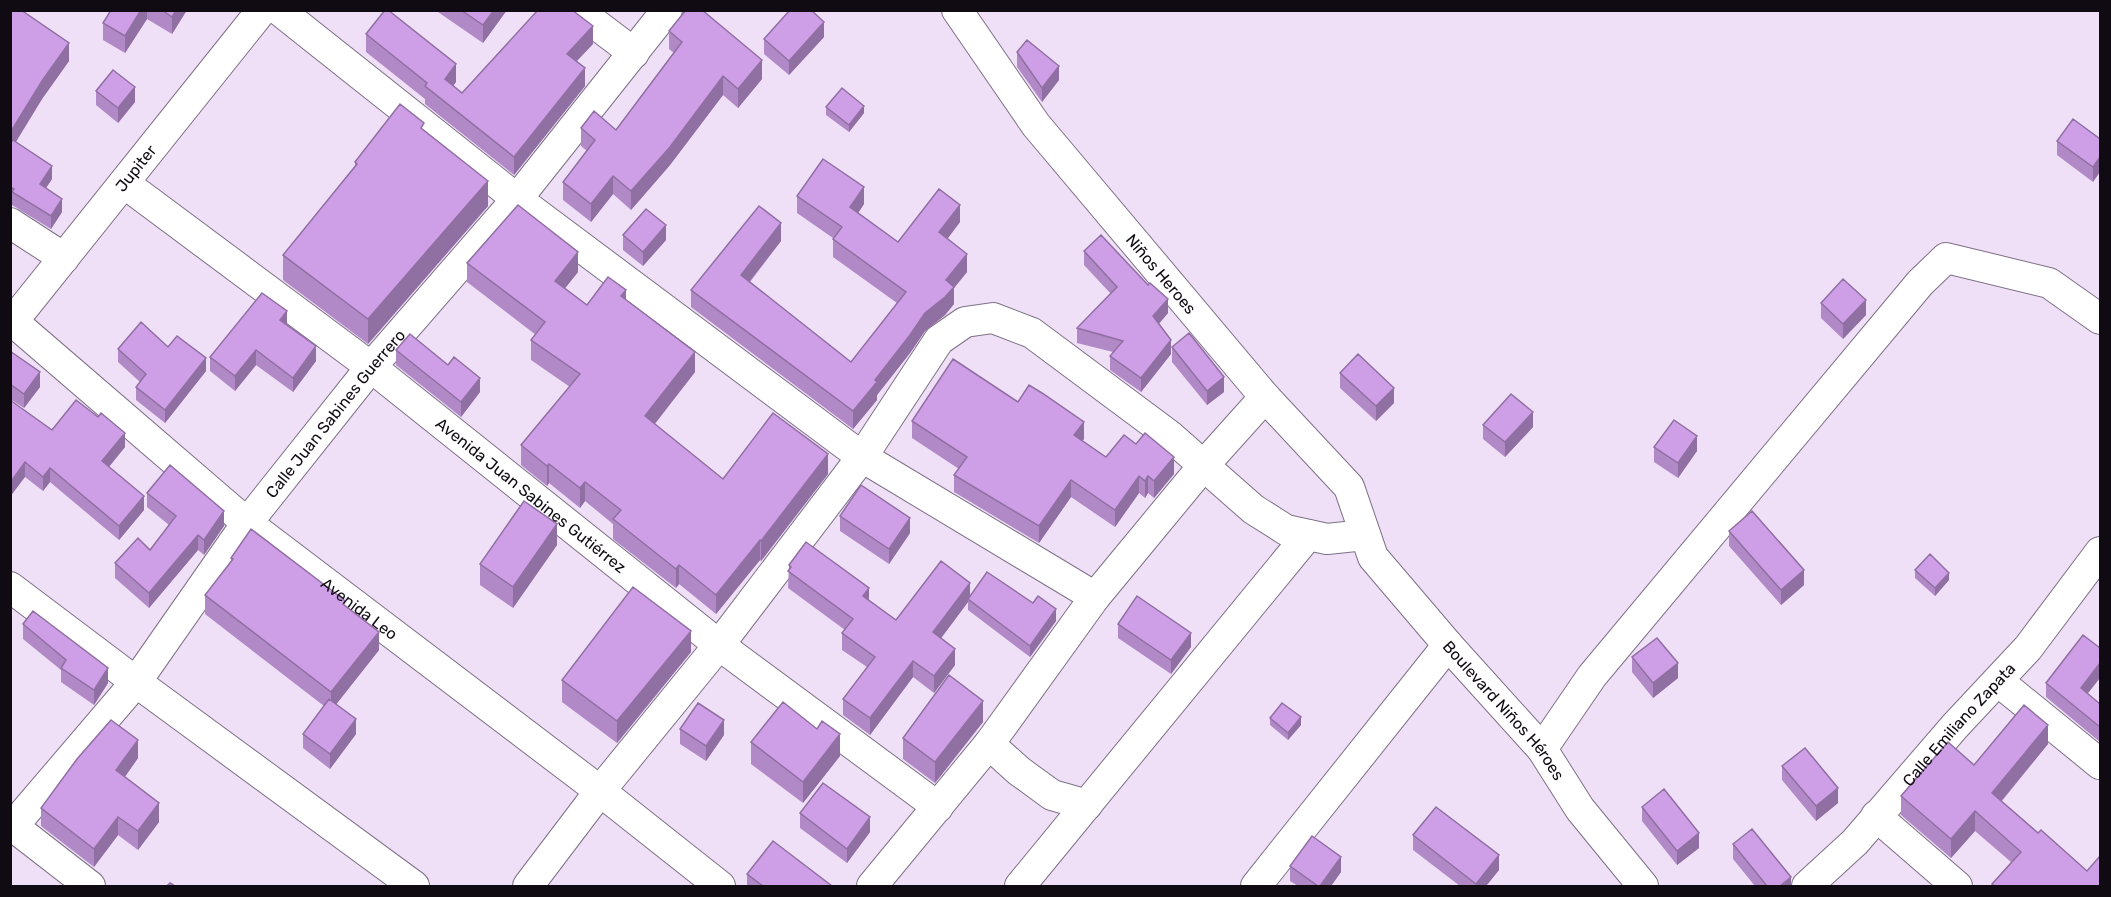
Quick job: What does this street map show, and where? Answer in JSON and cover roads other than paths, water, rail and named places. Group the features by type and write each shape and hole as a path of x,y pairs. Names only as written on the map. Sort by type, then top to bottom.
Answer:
{"street":[{"name":"Jupiter","path":"11,322 262,10"},
{"path":"279,10 518,199 862,458 1095,597"},
{"path":"577,10 634,53"},
{"name":"Calle Juan Sabines Guerrero","path":"12,825 135,682 248,523 371,367 518,199 668,10"},
{"name":"Niños Heroes","path":"957,10 1036,125 1265,397 1349,488 1365,535"},
{"name":"Avenida Juan Sabines Gutiérrez","path":"124,183 371,367 719,645 938,807"},
{"path":"10,223 64,258"},
{"path":"1542,749 1592,676 1920,282 1946,258 2049,283 2100,319"},
{"path":"528,886 600,791 719,645 862,458 939,340 965,322 993,318 1032,333 1169,435 1252,509 1286,530 1328,539 1365,535"},
{"name":"Avenida Leo","path":"11,322 248,523 600,791 720,886"},
{"path":"872,886 989,744 1095,597 1204,465 1265,397"},
{"path":"1020,886 1308,535"},
{"name":"Boulevard Niños Héroes","path":"1365,535 1373,557 1448,645 1542,749 1580,809 1643,886"},
{"name":"Calle Emiliano Zapata","path":"1807,886 1855,842 1955,726 2028,648 2100,552"},
{"path":"10,587 135,682 414,886"},
{"path":"1256,886 1448,645"},
{"path":"1998,681 2100,764"},
{"path":"989,744 1019,771 1052,795 1087,805"},
{"path":"1876,816 1957,886"},
{"path":"12,825 57,876 90,886"}]}
